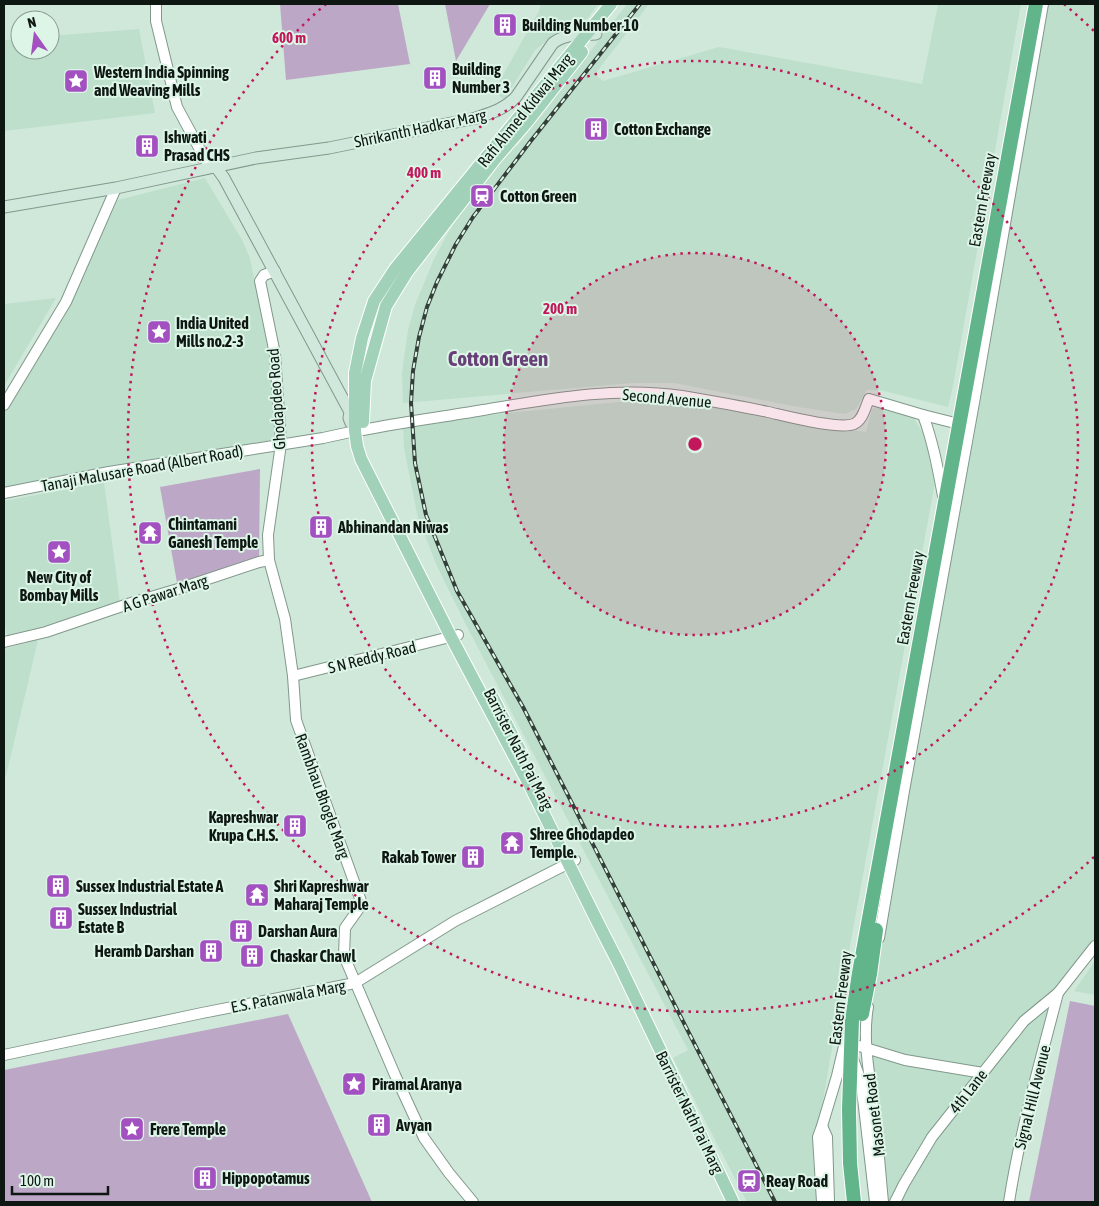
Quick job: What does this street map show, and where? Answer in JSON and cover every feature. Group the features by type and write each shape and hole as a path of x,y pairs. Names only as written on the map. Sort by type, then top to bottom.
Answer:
{"highway":[{"name":"Eastern Freeway","path":"854,1202 850,1163 849,1109 852,1020 859,973 1034,4"},
{"name":"Eastern Freeway","path":"862,1202 857,1109 861,1020 915,705 1043,4"}],"main road":[{"name":"Rafi Ahmed Kidwai Marg","path":"591,34 611,4"},
{"name":"Rafi Ahmed Kidwai Marg","path":"359,431 355,373 362,338 374,301 395,269 591,34 621,4"},
{"name":"Shrikanth Hadkar Marg","path":"4,206 116,188 256,158 329,148 476,118 508,105 516,97 553,43 558,39 566,36 591,34"},
{"path":"213,168 224,178 272,272 350,412 349,418 359,431"},
{"name":"Barrister Nath Pai Marg","path":"359,431 357,446 361,459 455,636 530,786 571,861 743,1202"},
{"name":"Barrister Nath Pai Marg","path":"613,946 733,1202"}],"street":[{"path":"156,4 156,22 177,107 213,168"},
{"path":"162,4 161,22 177,89 213,168"},
{"path":"822,1202 818,1137 846,1042 848,1018 867,906 1034,4"},
{"name":"Masonet Road","path":"883,1202 866,1048 866,1022 884,906 1043,4"},
{"path":"4,405 66,302 116,188"},
{"name":"Ghodapdeo Road","path":"269,560 268,535 281,444 275,354 261,284 262,278 272,272"},
{"name":"Second Avenue","path":"359,431 532,401 632,392 680,396 844,426 855,423 863,416 868,399 955,423"},
{"path":"923,415 935,454 943,496"},
{"name":"Tanaji Malusare Road (Albert Road)","path":"4,493 109,472 359,431"},
{"path":"943,496 956,500"},
{"name":"A G Pawar Marg","path":"4,642 46,632 126,604 269,560"},
{"name":"Rambhau Bhogle Marg","path":"269,560 285,619 296,720 362,904 345,928 344,956 424,1138 448,1173 473,1202"},
{"name":"S N Reddy Road","path":"292,676 455,636"},
{"name":"E.S. Patanwala Marg","path":"4,1055 355,983 455,920 571,861"},
{"path":"1058,993 1095,946"},
{"name":"4th Lane","path":"895,1202 932,1137 1024,1021 1058,993"},
{"name":"Signal Hill Avenue","path":"1010,1202 1013,1177 1024,1125 1058,993"},
{"path":"846,1042 905,1060 983,1073"},
{"path":"846,1042 862,1081 875,1202"},
{"path":"822,1126 827,1137 829,1202"}],"shaded area":[{"path":"280,4 398,4 410,64 286,80"},
{"path":"445,4 490,4 456,61"},
{"path":"541,4 598,4 588,18 561,30 535,50 504,100 494,91 539,11"},
{"path":"627,4 649,4 595,74 603,81 719,47 922,84 938,4 1021,4 948,407 880,390 867,390 856,409 845,414 674,383 633,383 403,403 402,373 408,330 415,305 434,259 459,213 512,143 517,146"},
{"path":"1047,4 1095,4 1095,944 1059,988 1007,1202 869,1202 860,1102 864,1018"},
{"name":"Western India Spinning and Weaving Mills","path":"139,29 155,113 4,131 4,40 10,40 10,60 60,60 60,35"},
{"name":"India United Mills no.2-3","path":"205,178 242,240 250,258 271,360 274,441 4,491 4,414 69,304 118,200"},
{"path":"56,298 4,386 4,304"},
{"path":"618,402 692,403 866,432 872,409 878,406 912,416 923,433 936,477 843,984 813,1159 817,1202 747,1202 673,1058 688,1050 464,621 437,566 418,518 404,448 403,427 415,427 507,413"},
{"path":"260,469 259,561 178,588 160,487"},
{"name":"New City of Bombay Mills","path":"104,482 120,603 44,629 7,639 4,618 4,501"},
{"path":"38,640 6,776 4,777 4,649"},
{"path":"1095,961 1095,995 1074,991"},
{"path":"1070,1001 1095,1006 1095,1202 1029,1202"},
{"path":"288,1014 372,1202 4,1202 4,1070"}],"railway":[{"path":"640,4 473,217 456,244 437,282 427,307 413,371 411,403 415,463 426,515 457,591 523,707 775,1202"}],"place":[{"name":"Building Number 10","path":"505,25"},
{"name":"Building Number 3","path":"435,78"},
{"name":"Western India Spinning and Weaving Mills","path":"76,81"},
{"name":"Cotton Exchange","path":"596,129"},
{"name":"Ishwati Prasad CHS","path":"147,146"},
{"name":"Cotton Green","path":"482,196"},
{"name":"India United Mills no.2-3","path":"159,332"},
{"name":"Abhinandan Niwas","path":"321,527"},
{"name":"Chintamani Ganesh Temple","path":"150,533"},
{"name":"New City of Bombay Mills","path":"59,552"},
{"name":"Kapreshwar Krupa C.H.S.","path":"295,826"},
{"name":"Shree Ghodapdeo Temple.","path":"512,843"},
{"name":"Rakab Tower","path":"473,857"},
{"name":"Sussex Industrial Estate A","path":"58,886"},
{"name":"Shri Kapreshwar Maharaj Temple","path":"257,895"},
{"name":"Sussex Industrial Estate B","path":"61,918"},
{"name":"Darshan Aura","path":"241,931"},
{"name":"Heramb Darshan","path":"211,951"},
{"name":"Chaskar Chawl","path":"252,956"},
{"name":"Piramal Aranya","path":"354,1084"},
{"name":"Avyan","path":"379,1125"},
{"name":"Frere Temple","path":"132,1129"},
{"name":"Hippopotamus","path":"205,1178"},
{"name":"Reay Road","path":"749,1181"}],"district":[{"name":"Cotton Green","path":"498,358"}]}
